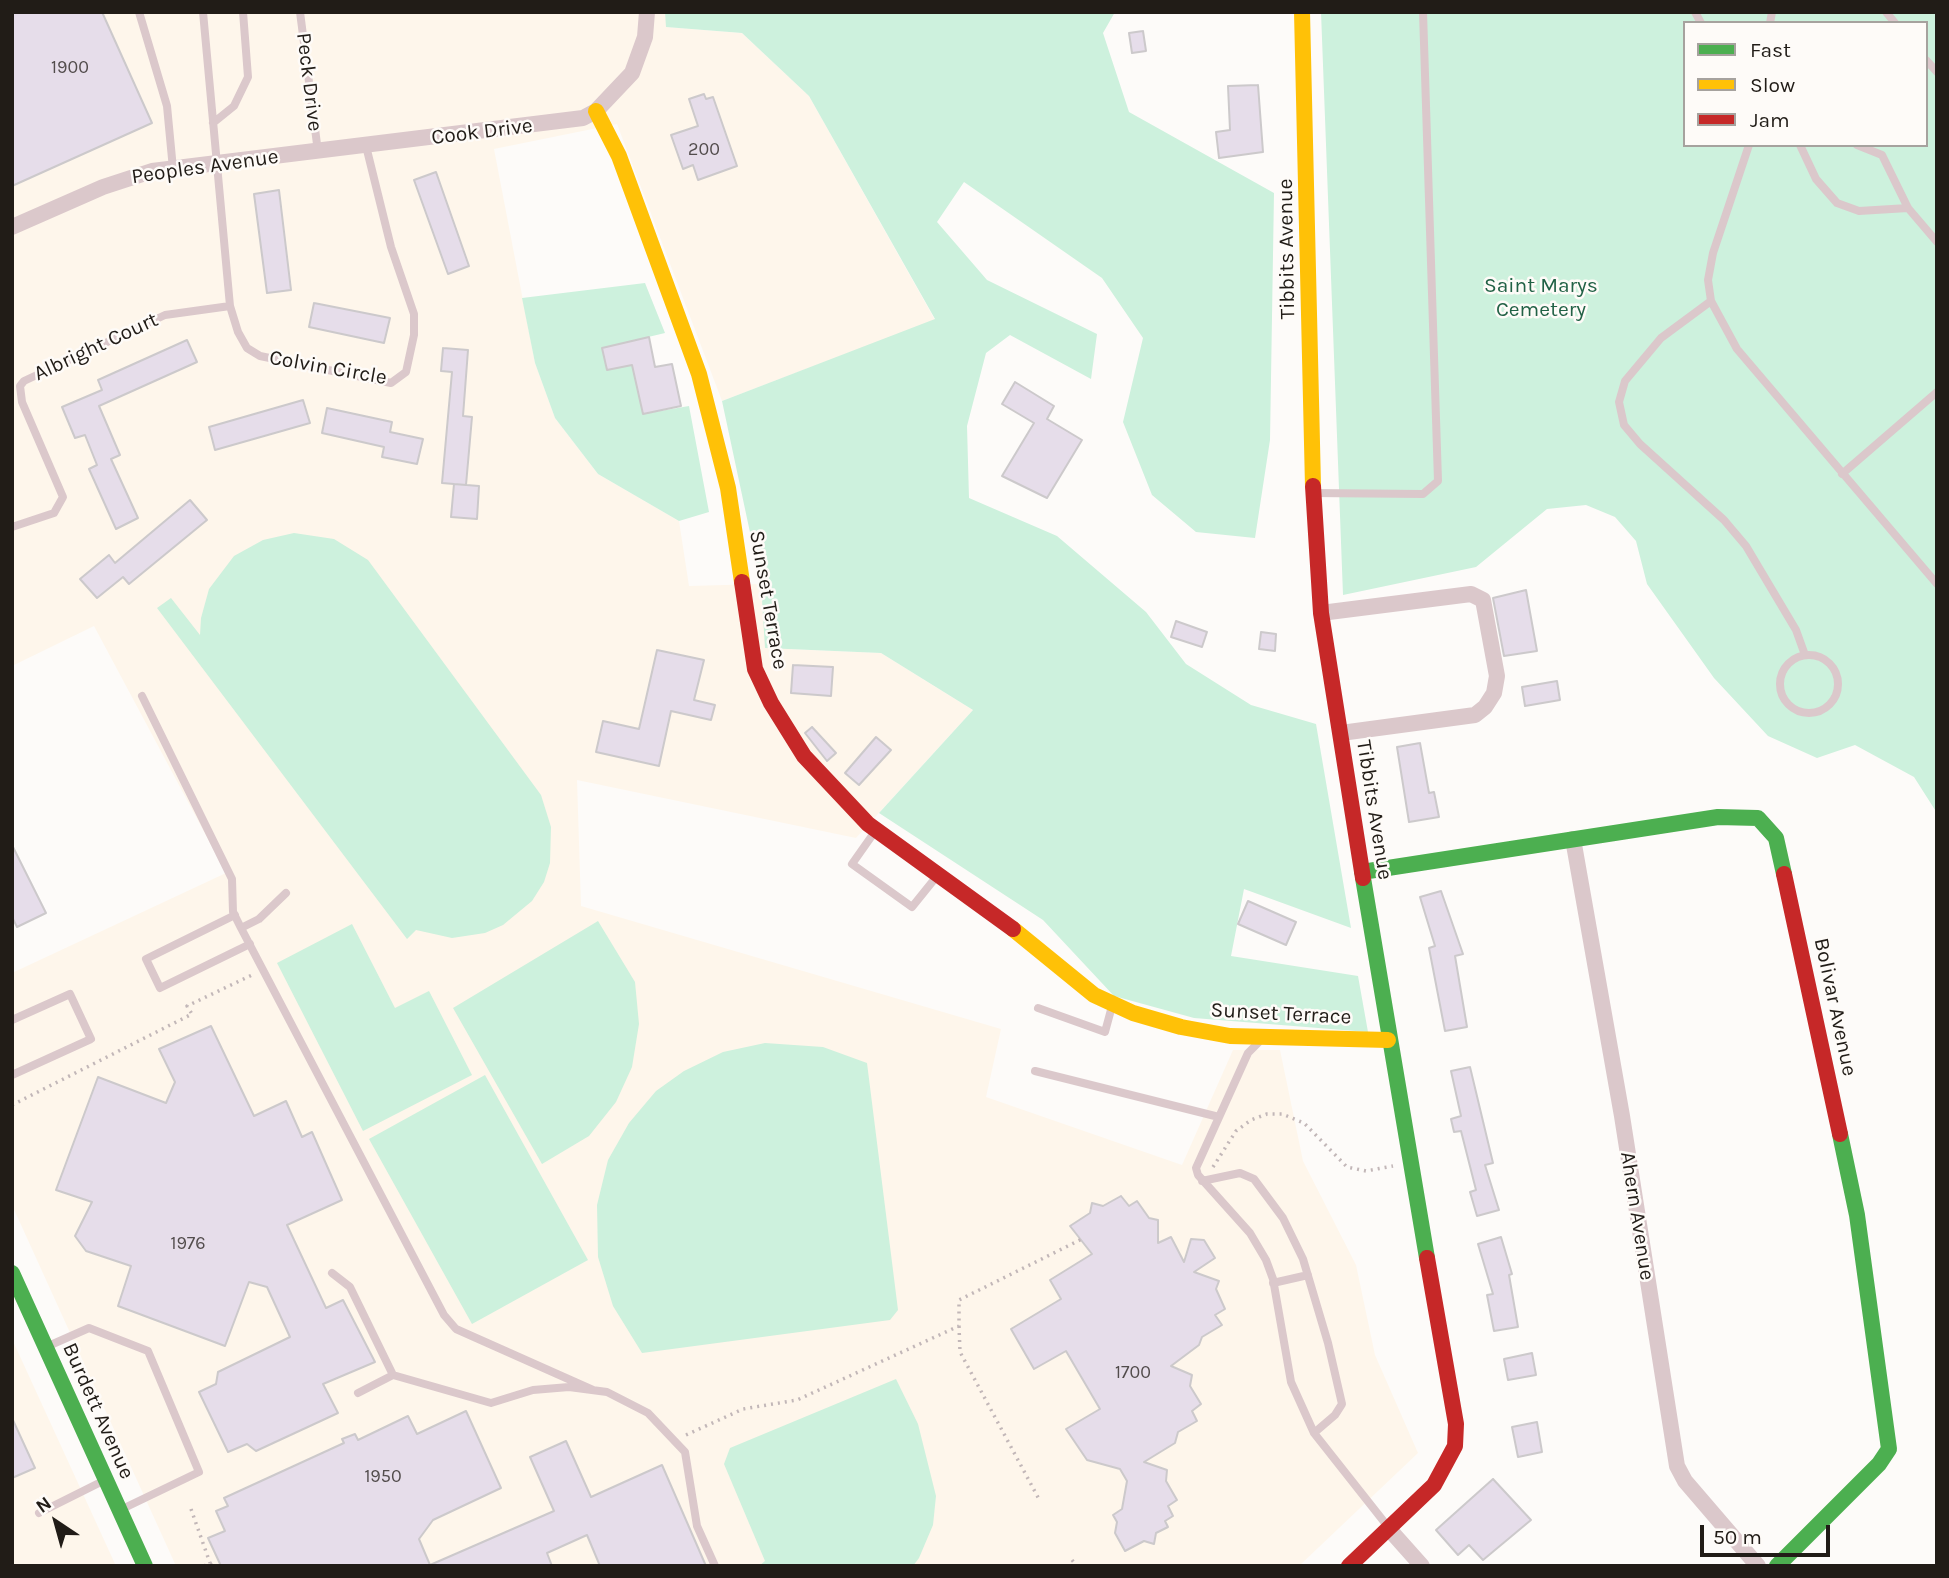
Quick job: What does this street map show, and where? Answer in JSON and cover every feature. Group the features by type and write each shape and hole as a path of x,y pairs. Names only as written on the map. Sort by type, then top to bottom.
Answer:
{"street":[{"path":"596,111 632,73 645,37 647,12"},
{"name":"Tibbits Avenue","path":"1302,12 1313,493 1321,613 1388,1040 1457,1424 1455,1446 1434,1485 1390,1530 1349,1566"},
{"name":"Cook Drive","path":"366,146 573,120 596,111"},
{"name":"Sunset Terrace","path":"596,111 619,156 699,373 728,488 755,669 771,704 804,756 876,830 1046,953 1094,995 1181,1027 1230,1036 1388,1040"},
{"name":"Peoples Avenue","path":"12,227 130,177 218,163 366,146"},
{"path":"1321,613 1471,594 1483,600 1497,676 1494,693 1485,707 1475,715 1341,733"},
{"name":"Bolivar Avenue","path":"1362,872 1741,815 1758,818 1776,838 1857,1215 1889,1449 1879,1464 1777,1566"},
{"name":"Ahern Avenue","path":"1573,839 1622,1116 1676,1466 1685,1481 1758,1566"},
{"name":"Burdett Avenue","path":"12,1273 145,1566"},
{"path":"1390,1530 1422,1566"}],"lane":[{"path":"139,12 167,106 173,169"},
{"name":"Colvin Circle","path":"203,12 230,306 238,332 253,353 391,383 402,377 409,362 414,314 391,247 366,146"},
{"path":"213,123 234,106 248,77 243,12"},
{"name":"Peck Drive","path":"300,12 318,152"},
{"path":"1313,493 1423,494 1438,481 1423,12"},
{"path":"1748,147 1713,253 1708,280 1711,301 1737,349 1937,584"},
{"path":"1801,147 1816,179 1837,203 1859,211 1908,208"},
{"path":"1862,147 1882,155 1908,208 1937,242"},
{"path":"1711,301 1661,338 1625,381 1619,402 1624,425 1640,444 1724,520 1746,546 1796,630 1805,655"},
{"name":"Albright Court","path":"12,527 54,513 63,497 22,402 20,386 24,381 165,315 230,306"},
{"path":"1842,474 1937,393"},
{"path":"1805,655 1827,661 1839,680 1833,702 1813,713 1792,708 1780,688 1786,666 1805,655"},
{"path":"142,696 232,879 235,915 241,928 444,1315 456,1329 593,1390"},
{"path":"876,830 852,864 912,907 938,874"},
{"path":"241,928 258,919 286,893"},
{"path":"235,915 146,959 160,988 250,944"},
{"path":"12,1020 70,994 91,1039 12,1075"},
{"path":"1038,1008 1105,1032 1113,1003"},
{"path":"1263,1037 1248,1054 1196,1168 1202,1181 1250,1233 1266,1260 1273,1283 1291,1382 1314,1433 1390,1530"},
{"path":"1035,1071 1219,1117"},
{"path":"1202,1181 1240,1173 1254,1180 1283,1218 1308,1275 1342,1404 1335,1415 1314,1433"},
{"path":"332,1273 351,1287 393,1375"},
{"path":"1273,1283 1308,1275"},
{"path":"46,1347 89,1328 148,1351 199,1472 120,1510"},
{"path":"358,1393 393,1375 491,1403 533,1390 569,1387 607,1392 648,1413 685,1452 697,1526 715,1566"},
{"path":"38,1513 106,1480"}],"path":[{"path":"12,1105 192,1014 187,1006 264,970"},
{"path":"1213,1167 1236,1131 1251,1121 1282,1114 1304,1123 1348,1167 1366,1171 1397,1166"},
{"path":"1040,1500 960,1352 959,1300 1082,1239"},
{"path":"675,1440 743,1409 797,1400 959,1326"},
{"path":"191,1509 211,1564 204,1566"},
{"path":"1072,1560 1077,1566"}],"shaded area":[{"path":"12,12 665,12 667,27 742,33 809,96 935,320 722,401 617,124 494,149 535,363 555,418 598,474 679,521 689,586 761,584 766,648 881,653 973,710 856,838 577,780 581,906 1001,1029 986,1097 1182,1165 1233,1050 1280,1050 1303,1161 1356,1265 1375,1355 1418,1453 1299,1566 176,1566 12,1205 12,973 226,873 94,626 12,666"},
{"path":"12,1339 116,1566 12,1566"}],"green space":[{"path":"665,12 1115,12 1103,33 1129,112 1274,193 1270,440 1255,538 1196,532 1152,495 1123,422 1143,338 1102,278 964,182 937,222 987,280 1097,334 1091,379 1010,335 986,353 967,426 969,498 1057,536 1146,612 1186,664 1251,705 1316,724 1351,928 1244,889 1231,956 1358,976 1368,1032 1194,1018 1114,996 1043,920 879,813 973,710 881,653 765,648 761,584 722,401 935,319 809,96 742,33 666,27"},
{"name":"Saint Marys Cemetery","path":"1321,12 1937,12 1937,813 1914,777 1855,745 1817,758 1768,736 1714,678 1647,584 1636,541 1615,517 1586,505 1547,509 1476,567 1343,595"},
{"path":"645,283 665,333 602,348 607,370 647,361 635,378 643,414 689,406 709,512 679,521 598,474 555,418 535,363 522,298"},
{"path":"294,533 334,539 368,560 541,795 551,827 550,863 544,882 532,901 503,925 485,933 452,938 416,930 407,939 157,608 171,598 200,635 201,618 209,589 234,556 263,540"},
{"path":"598,921 635,982 639,1024 632,1067 616,1102 589,1136 542,1164 453,1008"},
{"path":"352,924 395,1008 429,991 472,1075 363,1131 277,963"},
{"path":"765,1043 823,1047 867,1063 898,1310 890,1320 642,1353 613,1306 598,1257 597,1205 608,1160 629,1123 656,1091 684,1071 723,1052"},
{"path":"485,1075 588,1260 472,1324 369,1139"},
{"path":"896,1379 918,1424 936,1496 933,1525 919,1558 913,1566 759,1566 765,1561 724,1464 730,1448"}],"building":[{"path":"12,12 102,12 152,123 12,186"},
{"path":"1143,31 1146,51 1132,53 1129,33"},
{"path":"1258,85 1263,152 1219,158 1216,132 1230,130 1228,86"},
{"path":"704,94 706,99 713,97 737,166 698,180 693,165 683,169 671,135 698,126 689,99"},
{"path":"436,172 469,266 448,274 414,180"},
{"path":"279,190 291,290 267,293 254,194"},
{"path":"314,303 390,318 384,343 309,327"},
{"path":"649,337 655,367 672,364 681,406 643,414 632,365 607,370 602,348"},
{"path":"187,340 197,362 99,406 120,455 111,459 138,518 116,529 89,469 97,465 85,435 75,438 62,407 102,390 98,380"},
{"path":"443,348 468,350 463,416 472,417 466,485 442,483 452,372 441,371"},
{"path":"1015,382 1054,406 1047,419 1082,440 1047,498 1002,476 1034,423 1002,404"},
{"path":"303,400 310,423 215,450 209,427"},
{"path":"327,408 392,422 390,432 423,439 417,464 382,457 384,447 322,433"},
{"path":"454,484 479,486 477,519 451,517"},
{"path":"190,500 207,520 129,584 123,577 97,598 80,579 109,555 115,563"},
{"path":"1526,590 1537,651 1504,656 1493,598"},
{"path":"1176,621 1207,632 1202,647 1171,637"},
{"path":"1261,632 1276,634 1275,651 1259,649"},
{"path":"657,650 704,660 694,700 715,705 711,720 671,711 659,766 596,752 603,721 639,729"},
{"path":"793,665 833,667 831,696 791,693"},
{"path":"1557,681 1560,700 1525,706 1522,687"},
{"path":"812,727 836,753 827,761 805,733"},
{"path":"876,737 891,750 859,785 845,773"},
{"path":"1420,743 1429,793 1434,792 1439,817 1409,822 1397,747"},
{"path":"12,845 46,913 17,927 12,917"},
{"path":"1441,891 1463,954 1455,956 1467,1027 1445,1031 1429,948 1435,946 1420,897"},
{"path":"1248,901 1296,922 1286,945 1238,924"},
{"path":"211,1026 254,1116 286,1101 302,1137 312,1132 342,1200 287,1225 326,1308 343,1300 375,1362 323,1384 338,1413 256,1451 247,1444 228,1452 199,1392 216,1384 218,1372 290,1337 267,1287 249,1282 225,1346 118,1306 131,1266 86,1251 75,1236 92,1202 56,1190 98,1077 166,1103 175,1082 159,1049"},
{"path":"1470,1067 1493,1163 1485,1165 1499,1210 1477,1216 1470,1192 1476,1190 1461,1131 1454,1132 1451,1119 1461,1116 1451,1071"},
{"path":"1121,1196 1129,1206 1137,1201 1149,1218 1158,1220 1158,1243 1171,1237 1184,1262 1191,1239 1204,1240 1215,1258 1194,1272 1219,1281 1216,1289 1225,1309 1215,1315 1222,1325 1202,1337 1199,1345 1171,1366 1192,1375 1190,1386 1201,1404 1192,1411 1197,1421 1178,1432 1175,1443 1144,1462 1167,1470 1166,1481 1177,1500 1168,1506 1173,1516 1165,1521 1168,1527 1156,1533 1154,1544 1144,1541 1125,1551 1115,1533 1117,1522 1113,1515 1122,1509 1127,1481 1120,1469 1087,1460 1066,1429 1100,1409 1066,1351 1034,1369 1011,1329 1061,1299 1050,1280 1092,1254 1070,1226 1090,1213 1092,1203 1103,1206"},
{"path":"1501,1237 1512,1274 1509,1275 1518,1327 1494,1331 1487,1295 1493,1294 1478,1244"},
{"path":"1532,1353 1536,1375 1508,1380 1504,1359"},
{"path":"466,1411 501,1488 433,1520 419,1539 430,1565 554,1511 530,1457 566,1441 591,1497 662,1465 706,1566 600,1566 587,1535 547,1553 552,1566 221,1566 208,1538 225,1531 216,1511 228,1506 224,1498 344,1443 342,1439 355,1434 358,1440 408,1416 417,1434"},
{"path":"12,1418 35,1468 12,1478"},
{"path":"1537,1422 1542,1452 1518,1457 1512,1427"},
{"path":"1493,1479 1531,1520 1483,1560 1469,1545 1458,1555 1436,1530"}],"traffic: fast":[{"path":"1362,872 1718,817 1758,818 1776,838 1784,874"},
{"path":"1363,878 1427,1258"},
{"path":"1777,1566 1879,1464 1889,1449 1857,1215 1840,1134"},
{"path":"12,1273 145,1566"}],"traffic: slow":[{"path":"1302,12 1313,486"},
{"path":"596,111 619,156 699,374 728,488 742,582"},
{"path":"1013,929 1094,995 1133,1013 1181,1027 1230,1036 1388,1040"}],"traffic: jam":[{"path":"1313,486 1321,613 1363,878"},
{"path":"742,582 755,669 771,703 804,756 868,824 1013,929"},
{"path":"1784,874 1840,1134"},
{"path":"1349,1566 1434,1485 1455,1446 1456,1424 1427,1258"}]}
